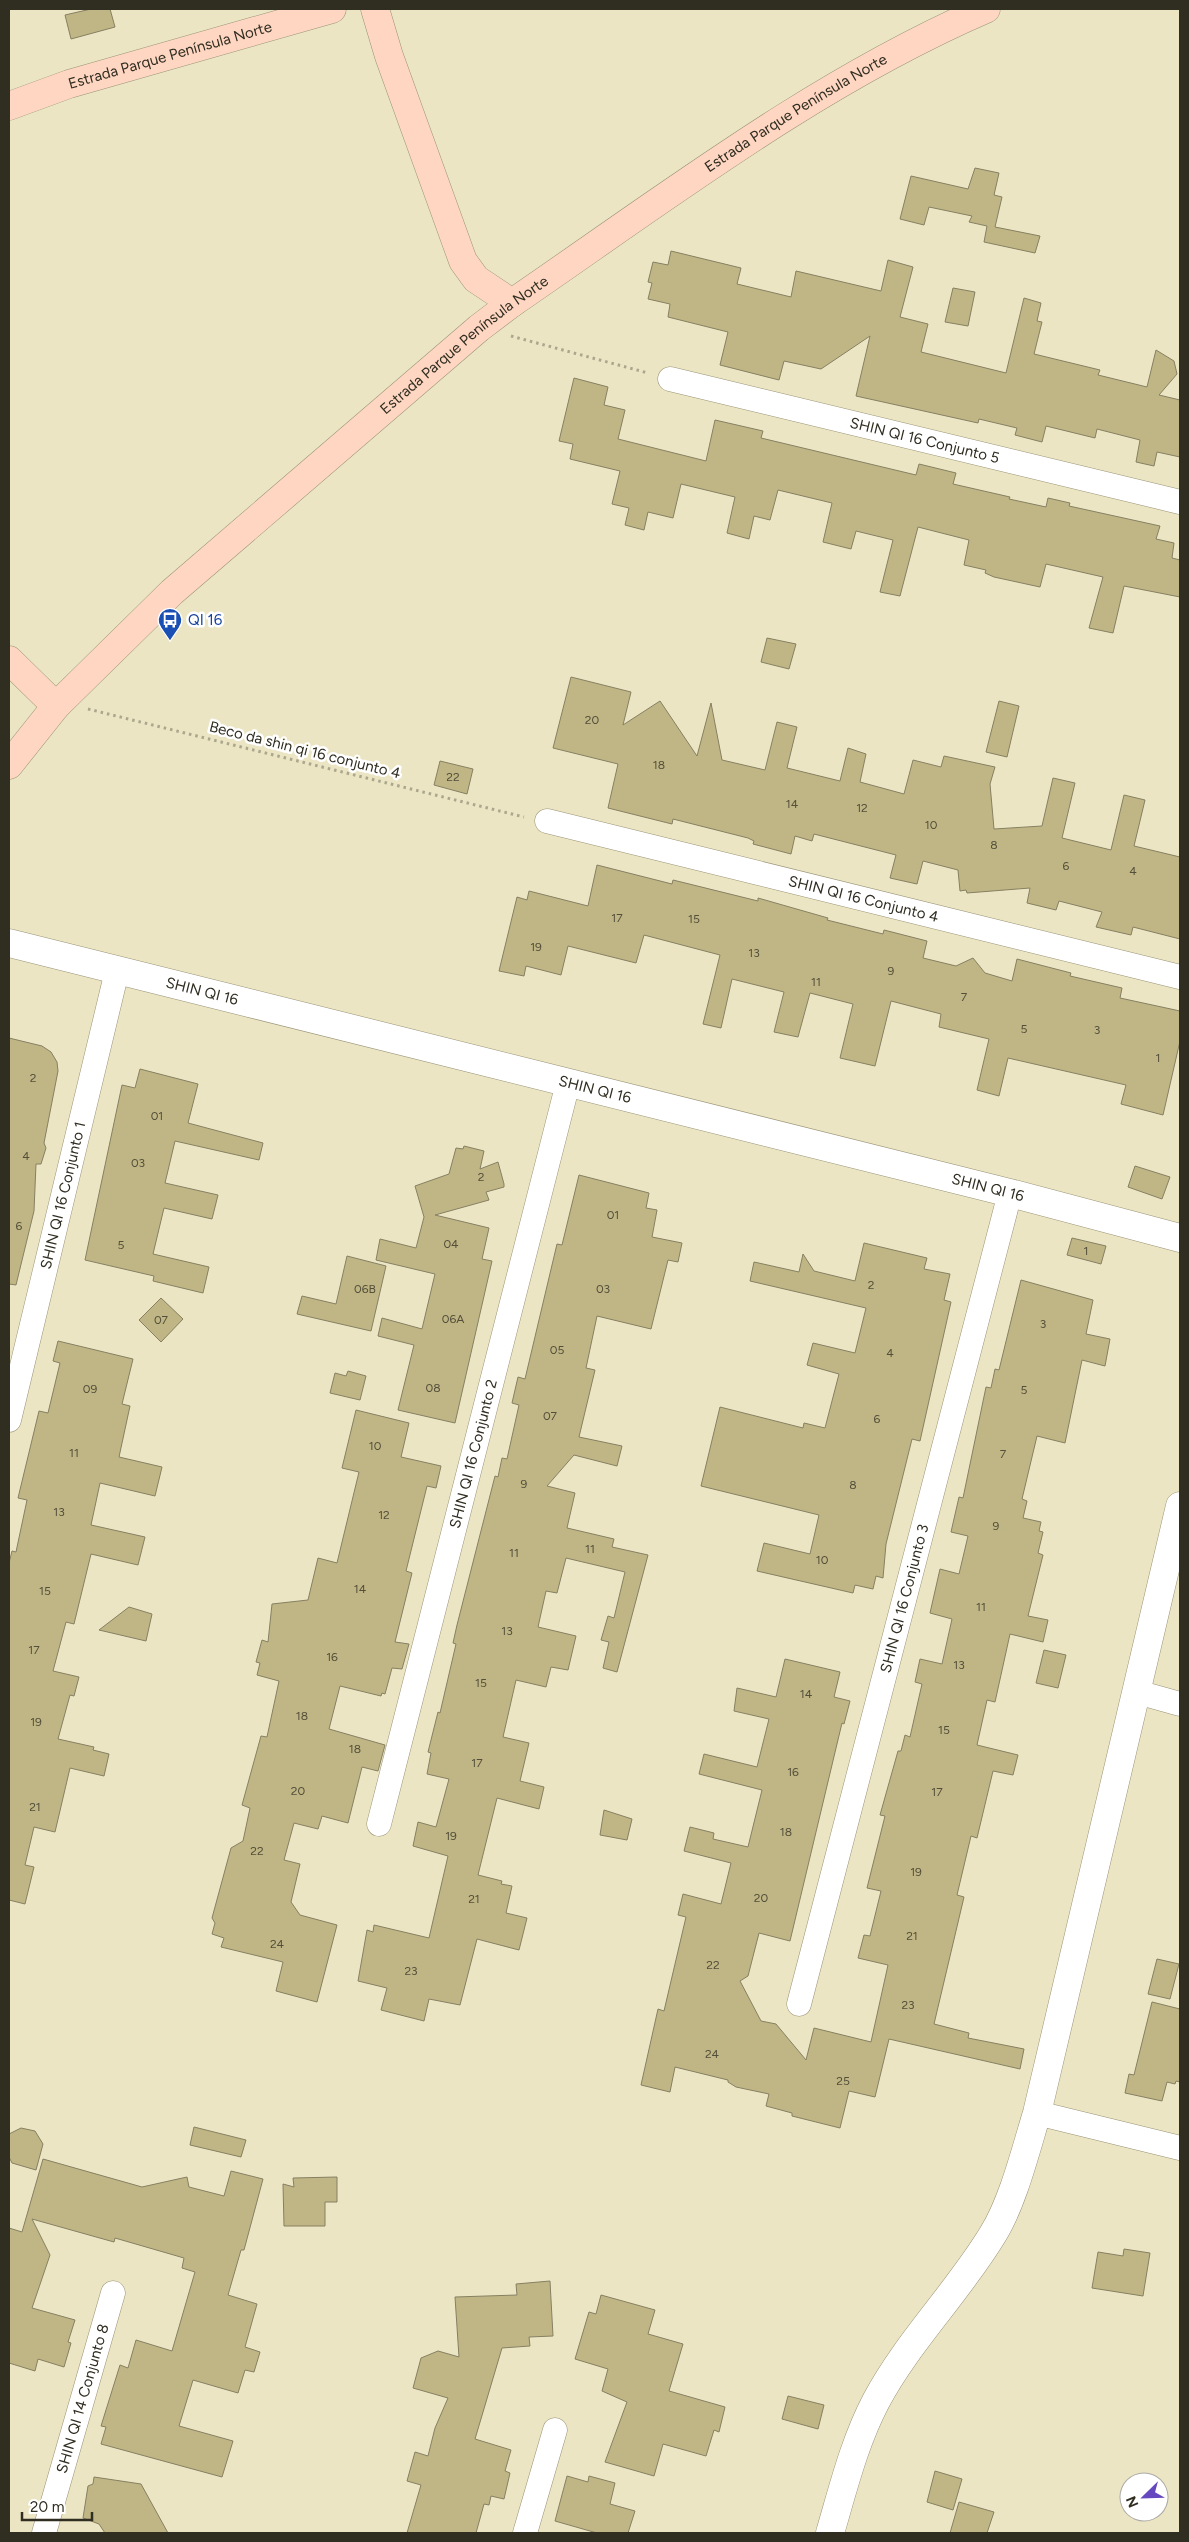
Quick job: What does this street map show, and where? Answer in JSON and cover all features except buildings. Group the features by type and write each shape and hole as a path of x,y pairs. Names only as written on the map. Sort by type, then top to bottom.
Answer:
{"main road":[{"name":"Estrada Parque Península Norte","path":"9,106 69,84 332,9"},
{"path":"375,9 389,56 463,261 476,279 512,303"},
{"name":"Estrada Parque Península Norte","path":"9,765 56,706 172,592 479,328 512,303 747,142 803,106 942,19 986,9"},
{"path":"9,660 56,706"}],"street":[{"name":"SHIN QI 16 Conjunto 5","path":"670,379 1180,502"},
{"name":"SHIN QI 16 Conjunto 4","path":"547,821 1180,977"},
{"name":"SHIN QI 16","path":"9,943 1010,1193 1180,1238"},
{"name":"SHIN QI 16 Conjunto 1","path":"9,1420 118,971"},
{"name":"SHIN QI 16 Conjunto 2","path":"379,1824 568,1083"},
{"name":"SHIN QI 16 Conjunto 3","path":"798,2004 1010,1193"},
{"path":"830,2533 862,2430 900,2362 965,2277 995,2232 1015,2181 1037,2113 1180,1506"},
{"path":"1136,1692 1180,1704"},
{"path":"1037,2113 1180,2148"},
{"name":"SHIN QI 14 Conjunto 8","path":"44,2533 113,2293"},
{"path":"525,2533 555,2430"}],"path":[{"path":"479,328 670,379"},
{"name":"Beco da shin qi 16 conjunto 4","path":"56,706 99,710 547,821"}],"place":[{"name":"QI 16","path":"170,641"}]}
